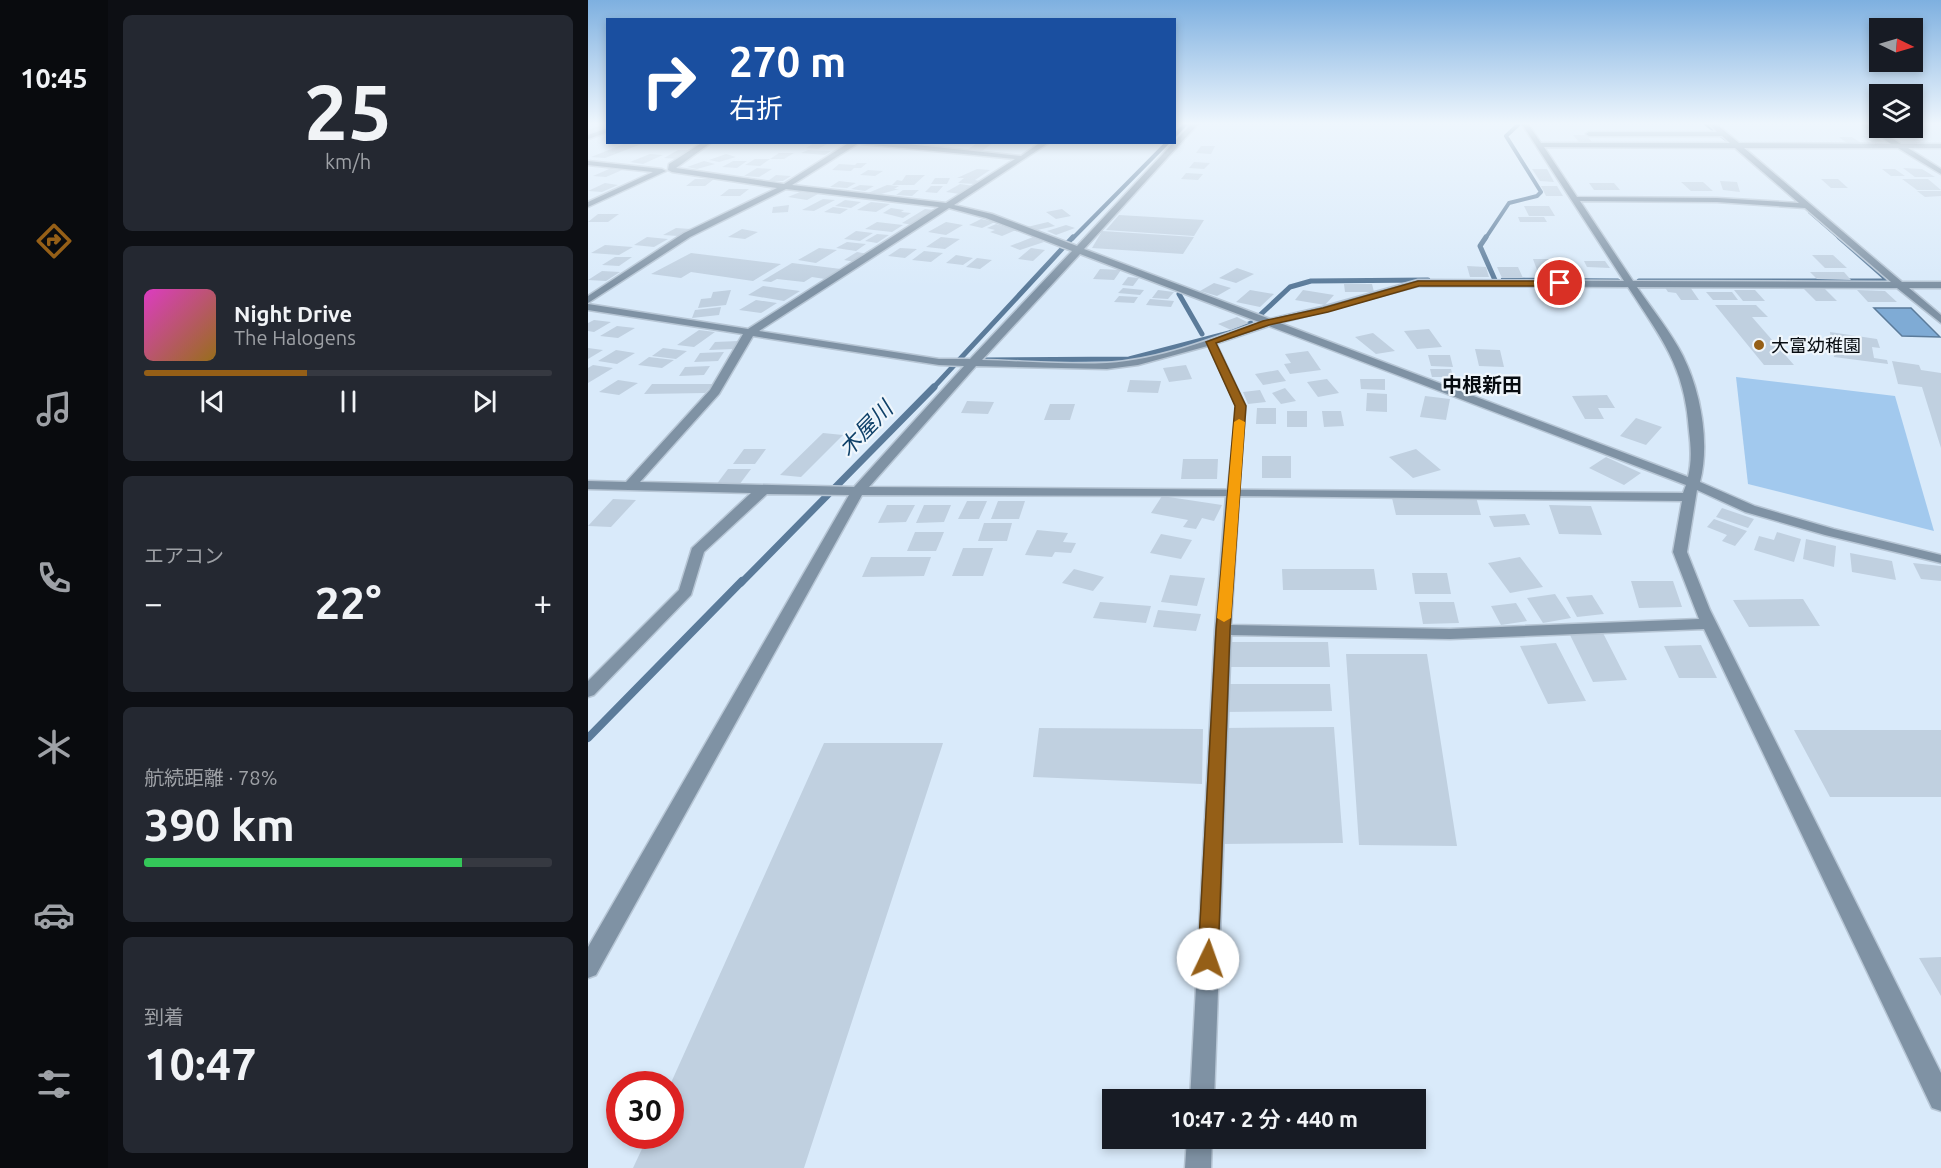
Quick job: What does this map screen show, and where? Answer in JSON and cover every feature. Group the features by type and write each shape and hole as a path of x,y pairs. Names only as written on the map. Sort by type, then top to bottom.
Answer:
{"street":[{"path":"588,205 646,179"},
{"path":"728,179 949,206 989,216 1690,490 1830,532 1941,559"},
{"path":"588,300 687,235 798,179"},
{"path":"630,486 715,392 750,332 991,179"},
{"path":"588,968 858,491 971,365 1145,179"},
{"path":"1561,179 1677,354 1685,373 1694,410 1698,463 1690,490 1680,552 1709,624 1941,1099"},
{"path":"1774,179 1941,320"},
{"path":"1575,199 1717,200 1805,206"},
{"path":"588,307 939,362 971,365 1107,366 1138,362 1211,342 1267,323 1324,310 1418,283 1941,285"},
{"path":"588,485 807,491 1690,490"},
{"path":"588,691 686,592 697,551 763,490"},
{"path":"1202,1089 1223,630 1233,492"},
{"path":"1223,630 1450,634 1709,624"},
{"path":"1198,1168 1199,1149"}],"lane":[{"path":"1211,342 1240,406 1233,492"}],"shaded area":[{"path":"1874,308 1911,308 1940,337 1902,336"},
{"path":"1736,377 1895,396 1934,531 1748,484"}],"building":[{"path":"695,179 714,179 705,186 686,186"},
{"path":"771,179 787,179 783,181 768,181"},
{"path":"904,179 921,179 914,185 892,185 897,180 902,181"},
{"path":"935,179 950,179 947,184 931,184"},
{"path":"963,179 977,179 975,180 980,181 975,184 958,183"},
{"path":"1538,179 1552,179 1554,182 1540,181"},
{"path":"1821,179 1838,179 1848,188 1831,188"},
{"path":"1902,179 1928,179 1941,190 1917,190"},
{"path":"839,181 856,183 847,188 830,187"},
{"path":"1720,181 1737,182 1740,192 1723,190"},
{"path":"1681,182 1703,182 1713,191 1691,191"},
{"path":"605,183 618,185 602,192 588,191"},
{"path":"1589,183 1614,183 1620,190 1594,190"},
{"path":"960,184 974,186 960,194 946,192"},
{"path":"860,185 874,186 865,191 851,189"},
{"path":"887,185 899,186 894,189 899,189 881,194 868,193"},
{"path":"931,186 943,186 937,193 925,192"},
{"path":"1541,186 1557,186 1563,196 1546,196"},
{"path":"729,189 749,189 740,196 720,196"},
{"path":"903,190 919,190 912,196 896,195"},
{"path":"1917,191 1941,191 1941,196 1925,197"},
{"path":"800,192 818,194 807,200 788,197"},
{"path":"823,199 835,200 814,211 802,210"},
{"path":"845,200 861,202 851,208 835,206"},
{"path":"871,202 890,204 876,212 857,210"},
{"path":"789,205 788,212 772,213 773,207"},
{"path":"1524,206 1549,206 1555,216 1529,216"},
{"path":"833,207 848,209 840,214 824,212"},
{"path":"891,208 911,213 903,218 883,213"},
{"path":"925,209 935,210 912,225 902,223"},
{"path":"1062,209 1071,216 1056,219 1046,212"},
{"path":"598,214 619,214 608,222 588,222"},
{"path":"1119,215 1204,220 1194,236 1106,230"},
{"path":"1518,217 1544,217 1547,222 1520,222"},
{"path":"981,219 995,222 982,228 969,225"},
{"path":"877,222 903,225 892,232 865,229"},
{"path":"946,222 963,225 946,235 928,232"},
{"path":"1048,222 1055,226 1033,231 1027,227"},
{"path":"996,224 1016,230 1002,236 990,232 995,230 987,228"},
{"path":"1066,225 1075,228 1056,235 1047,231"},
{"path":"676,228 691,229 678,236 663,235"},
{"path":"742,229 758,232 745,239 728,237"},
{"path":"856,231 873,233 860,241 844,239"},
{"path":"1102,231 1194,237 1183,254 1092,248"},
{"path":"877,234 889,235 877,243 865,241"},
{"path":"647,237 668,239 654,247 634,245"},
{"path":"941,237 960,239 945,249 926,247"},
{"path":"1033,237 1044,242 1020,250 1010,246"},
{"path":"847,242 866,244 856,251 836,248"},
{"path":"605,245 633,247 619,255 591,253"},
{"path":"819,248 837,250 816,263 798,260"},
{"path":"900,248 917,249 905,258 888,256"},
{"path":"1031,248 1045,250 1033,261 1018,259"},
{"path":"924,251 943,253 931,262 912,260"},
{"path":"857,252 868,254 855,262 844,260"},
{"path":"691,253 781,264 753,281 691,272 681,278 651,274"},
{"path":"956,255 973,258 963,265 946,263"},
{"path":"1812,255 1833,255 1847,268 1825,268"},
{"path":"615,257 632,257 619,266 602,265"},
{"path":"977,258 992,260 980,269 966,267"},
{"path":"1533,259 1554,259 1559,271 1537,270"},
{"path":"1584,261 1605,261 1610,268 1587,267"},
{"path":"792,263 841,269 825,279 812,277 804,282 777,279 771,282 762,281"},
{"path":"1467,266 1486,267 1489,277 1470,277"},
{"path":"1497,267 1518,267 1523,278 1502,278"},
{"path":"1577,267 1584,276 1568,276 1562,268"},
{"path":"1237,268 1254,274 1236,283 1219,278"},
{"path":"1100,269 1121,270 1114,280 1093,279"},
{"path":"602,271 620,272 606,281 588,280"},
{"path":"1810,272 1844,272 1851,280 1817,279"},
{"path":"1128,277 1139,278 1133,286 1122,285"},
{"path":"1214,283 1231,288 1217,296 1200,291"},
{"path":"1344,284 1372,284 1374,292 1345,292"},
{"path":"763,286 800,291 784,301 748,295"},
{"path":"1664,286 1690,287 1699,300 1681,300 1676,293 1668,292"},
{"path":"1123,288 1144,290 1140,295 1118,293"},
{"path":"1804,289 1825,289 1837,301 1816,301"},
{"path":"731,290 726,305 698,308 701,299 711,298 713,292"},
{"path":"1158,290 1174,292 1168,299 1152,298"},
{"path":"1250,290 1274,294 1260,307 1236,302"},
{"path":"1303,290 1334,295 1325,305 1295,300"},
{"path":"1734,290 1755,290 1765,301 1743,301"},
{"path":"1857,290 1885,291 1897,302 1868,302"},
{"path":"1706,292 1732,292 1738,300 1713,300"},
{"path":"1119,296 1138,297 1134,303 1114,302"},
{"path":"1150,299 1174,301 1171,307 1146,305"},
{"path":"756,300 777,303 761,313 739,310"},
{"path":"1715,305 1756,305 1768,317 1752,317 1794,365 1764,365"},
{"path":"721,307 719,315 692,318 695,310"},
{"path":"1237,317 1249,323 1231,330 1218,324"},
{"path":"594,320 611,322 594,332 588,331 588,323"},
{"path":"617,326 635,328 618,338 600,336"},
{"path":"1429,329 1442,347 1417,349 1404,331"},
{"path":"699,330 715,332 694,347 677,345"},
{"path":"1830,332 1877,339 1880,348 1872,347 1874,358 1887,360 1888,364 1834,357"},
{"path":"1373,333 1395,351 1376,354 1355,337"},
{"path":"739,341 733,349 709,350 715,342"},
{"path":"588,348 603,350 588,359"},
{"path":"663,348 687,351 676,359 652,356"},
{"path":"1475,349 1500,350 1504,367 1479,366"},
{"path":"616,350 635,353 617,364 598,361"},
{"path":"1308,351 1321,370 1290,374 1284,364 1291,363 1285,354"},
{"path":"724,352 718,361 694,362 700,353"},
{"path":"1428,355 1450,355 1453,367 1431,366"},
{"path":"649,357 674,360 662,368 638,365"},
{"path":"1892,361 1919,365 1921,370 1941,373 1941,448 1922,387 1898,384"},
{"path":"593,365 613,368 588,383 588,368"},
{"path":"1186,365 1192,379 1169,382 1163,368"},
{"path":"710,366 704,375 679,376 685,367"},
{"path":"1430,369 1451,369 1453,377 1432,377"},
{"path":"1278,370 1286,381 1263,385 1255,374"},
{"path":"1327,379 1339,393 1318,397 1307,382"},
{"path":"1360,379 1385,379 1385,390 1361,389"},
{"path":"618,380 638,383 619,395 599,392"},
{"path":"1130,380 1161,381 1158,393 1127,392"},
{"path":"652,384 713,384 705,393 644,394"},
{"path":"1285,388 1296,401 1281,404 1272,393"},
{"path":"1260,390 1266,402 1248,404 1243,392"},
{"path":"1367,393 1387,394 1387,412 1366,411"},
{"path":"1607,395 1615,408 1598,408 1604,419 1585,419 1572,396"},
{"path":"1425,396 1450,399 1446,420 1420,417"},
{"path":"967,401 994,402 988,414 961,413"},
{"path":"1050,404 1075,404 1070,420 1044,420"},
{"path":"1257,408 1276,408 1276,424 1256,424"},
{"path":"1287,411 1307,411 1307,427 1287,427"},
{"path":"1322,411 1341,411 1344,426 1324,427"},
{"path":"1636,418 1662,427 1646,445 1620,436"},
{"path":"823,433 843,435 801,477 780,475"},
{"path":"744,449 766,449 755,464 733,464"},
{"path":"1416,449 1441,470 1413,478 1389,457"},
{"path":"1262,456 1291,456 1291,478 1262,478"},
{"path":"1606,457 1641,473 1624,485 1589,468"},
{"path":"1183,459 1218,459 1217,479 1181,479"},
{"path":"728,469 751,469 739,485 716,485"},
{"path":"1162,496 1222,505 1214,521 1202,518 1196,529 1183,527 1188,520 1151,513"},
{"path":"1476,497 1481,515 1396,515 1392,498"},
{"path":"613,499 636,500 611,527 588,526"},
{"path":"967,501 987,501 979,519 958,519"},
{"path":"998,501 1025,501 1019,519 991,519"},
{"path":"887,505 915,505 906,522 878,523"},
{"path":"924,505 951,505 944,522 916,523"},
{"path":"1549,505 1591,506 1602,535 1559,534"},
{"path":"1722,508 1754,519 1748,528 1716,517"},
{"path":"1525,514 1530,525 1494,527 1489,516"},
{"path":"1714,519 1747,531 1735,546 1722,541 1727,535 1707,527"},
{"path":"984,523 1012,523 1007,541 978,541"},
{"path":"1037,530 1068,533 1063,542 1076,543 1071,553 1055,552 1052,557 1025,555"},
{"path":"915,532 944,532 936,551 907,551"},
{"path":"1777,532 1801,539 1794,562 1754,550 1759,536 1774,540"},
{"path":"1161,534 1192,540 1181,559 1150,553"},
{"path":"1806,539 1836,546 1834,567 1803,559"},
{"path":"963,548 993,548 983,576 952,576"},
{"path":"1850,553 1892,561 1896,580 1852,572"},
{"path":"871,557 931,557 924,576 862,577"},
{"path":"1520,557 1543,587 1510,593 1488,563"},
{"path":"1913,563 1941,566 1941,581 1921,579"},
{"path":"1074,569 1104,577 1093,591 1062,583"},
{"path":"1282,569 1374,569 1377,590 1283,590"},
{"path":"1412,573 1447,573 1451,594 1415,594"},
{"path":"1170,575 1205,578 1197,606 1161,602"},
{"path":"1631,581 1673,581 1682,607 1639,608"},
{"path":"1555,594 1571,618 1543,623 1527,598"},
{"path":"1592,595 1604,614 1577,617 1566,597"},
{"path":"1803,599 1820,626 1749,627 1733,600"},
{"path":"1100,602 1151,606 1146,623 1093,618"},
{"path":"1419,602 1454,602 1459,623 1423,624"},
{"path":"1516,603 1527,621 1501,625 1491,606"},
{"path":"1158,610 1201,614 1196,631 1153,627"},
{"path":"1603,633 1627,680 1593,682 1570,635"},
{"path":"1229,642 1328,642 1330,667 1228,667"},
{"path":"1556,643 1586,701 1548,704 1520,646"},
{"path":"1701,645 1717,678 1679,678 1664,646"},
{"path":"1346,654 1427,654 1457,846 1359,845"},
{"path":"1225,684 1330,684 1332,711 1224,712"},
{"path":"1334,727 1343,843 1220,844 1224,728"},
{"path":"1039,728 1203,729 1202,784 1033,777"},
{"path":"1794,730 1941,730 1941,797 1830,797"},
{"path":"824,743 943,743 804,1168 633,1168 642,1149 684,1149 684,1071 676,1071"},
{"path":"1941,957 1941,996 1919,958"}],"waterway":[{"name":"木屋川","path":"1072,239 1132,179"},
{"path":"1485,239 1509,203 1537,196 1541,192 1533,179"},
{"path":"1810,212 1841,239"},
{"name":"木屋川","path":"933,388 1073,237"},
{"path":"1486,237 1480,246 1495,280"},
{"path":"1639,281 1889,281 1839,237"},
{"path":"1259,316 1290,287 1311,281 1428,280"},
{"path":"1503,280 1618,281"},
{"path":"1179,294 1202,334"},
{"path":"986,360 1129,359 1229,333 1251,323"},
{"name":"木屋川","path":"741,583 934,387"},
{"name":"木屋川","path":"588,738 742,581"}],"slow traffic":[{"path":"1224,618 1239,422"}],"place":[{"name":"大富幼稚園","path":"1759,345"}],"district":[{"name":"中根新田","path":"1482,384"}],"route":[{"path":"1208,959 1223,630 1240,406 1211,342 1267,323 1324,310 1418,283 1560,283"}]}
